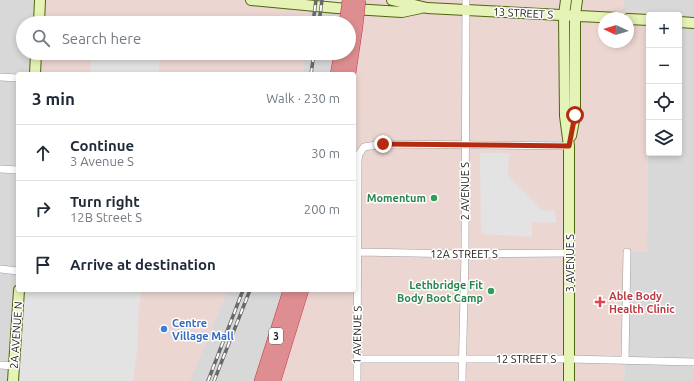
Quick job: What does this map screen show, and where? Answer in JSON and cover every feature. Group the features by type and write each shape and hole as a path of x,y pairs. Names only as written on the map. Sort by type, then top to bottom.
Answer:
{"highway":[{"path":"349,0 350,16"},
{"path":"354,16 360,0"},
{"path":"338,72 340,60"},
{"path":"349,72 350,60"},
{"name":"3","path":"261,381 289,292"},
{"name":"3","path":"274,381 301,292"},
{"path":"278,381 293,323"},
{"path":"257,381 273,344"}],"street":[{"path":"39,16 40,0"},
{"name":"13 STREET S","path":"251,0 402,12 427,8 466,5 598,17"},
{"name":"13 STREET S","path":"392,0 427,8"},
{"name":"3 AVENUE S","path":"566,0 564,14 565,116 569,146 569,381"},
{"name":"3 AVENUE S","path":"569,146 575,115 575,15 577,0"},
{"name":"2 AVENUE S","path":"462,381 465,254 466,5"},
{"path":"634,19 646,20"},
{"path":"682,22 694,23"},
{"path":"35,72 36,60"},
{"path":"0,76 16,78"},
{"name":"1 AVENUE S","path":"357,381 359,154 364,147 383,144 465,145"},
{"path":"465,145 569,146"},
{"path":"0,169 16,170"},
{"name":"12A STREET S","path":"358,252 465,254 570,253"},
{"path":"624,360 627,252"},
{"path":"0,269 16,271"},
{"name":"2A AVENUE N","path":"13,381 19,292"},
{"name":"12 STREET S","path":"357,359 569,359 694,362"},
{"path":"0,365 14,366"}],"shaded area":[{"path":"0,0 247,0 337,8 341,16 16,16 16,60 340,60 337,72 16,72 16,292 289,292 261,381 0,381"},
{"path":"41,0 251,0 311,5 310,16 40,16"},
{"path":"363,0 624,0 623,10 648,12 646,12 647,252 627,252 624,381 281,381 294,340 306,292 356,292 356,72 354,72"},
{"path":"624,0 694,0 694,381 624,381 627,252 647,252 647,156 682,156 682,12 623,10"},
{"path":"36,60 305,60 303,72 35,72"},
{"path":"91,60 160,60 159,72 90,72"},
{"path":"480,153 509,153 508,176 542,210 555,211 556,223 532,222 532,237 481,234"},
{"path":"19,292 227,292 190,381 13,381"},
{"path":"19,292 141,292 137,352 133,381 13,381"}],"railway":[{"path":"314,16 316,0"},
{"path":"320,16 322,0"},
{"path":"311,72 313,60"},
{"path":"208,381 242,292"},
{"path":"214,381 249,292"}],"place":[{"name":"Momentum","path":"434,198"},
{"name":"Lethbridge Fit Body Boot Camp","path":"491,291"},
{"name":"Able Body Health Clinic","path":"600,302"},
{"name":"Centre Village Mall","path":"164,329"}],"route":[{"path":"383,144 569,146 575,115"}]}
